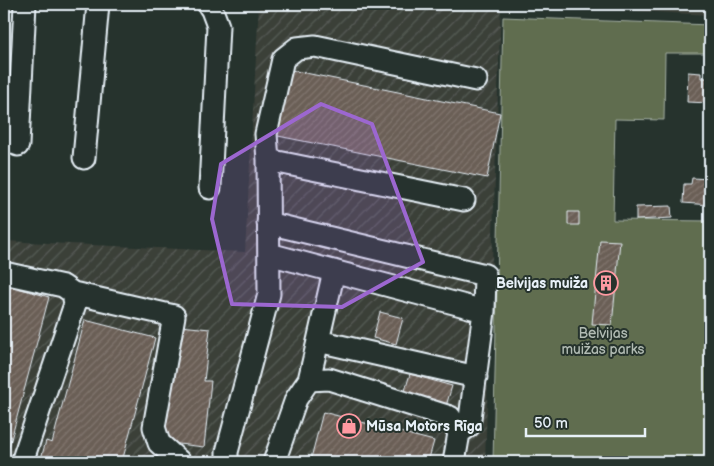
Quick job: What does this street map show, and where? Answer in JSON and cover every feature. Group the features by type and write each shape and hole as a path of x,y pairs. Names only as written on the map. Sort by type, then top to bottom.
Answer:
{"lane":[{"path":"18,144 25,4"},
{"path":"84,158 98,4"},
{"path":"208,4 218,26 210,188"},
{"path":"226,462 227,452 269,294 268,160 266,134 282,59 297,48 315,46 476,80"},
{"path":"268,160 464,200"},
{"path":"268,223 485,275 484,311 469,426 459,433"},
{"path":"269,254 484,311"},
{"path":"274,462 296,399 309,380 334,271"},
{"path":"4,273 63,286 73,293 174,316 154,427 159,444 180,462"},
{"path":"22,462 75,304 73,293"},
{"path":"318,341 476,377"},
{"path":"309,380 329,379 450,417 459,433 454,462"}],"highlighted area":[{"path":"321,104 372,124 423,262 342,307 232,304 212,219 221,164"}],"shaded area":[{"path":"259,4 501,4 485,462 4,462 4,241 245,252"},
{"path":"504,4 710,4 710,15"}],"green space":[{"name":"Belvijas muižas parks","path":"503,17 710,25 710,53 665,53 664,120 615,119 613,220 710,221 710,462 493,462"}],"building":[{"path":"661,4 689,4 689,8 664,6"},
{"path":"286,69 500,113 487,178 273,135"},
{"path":"688,72 701,73 701,78 710,78 710,103 687,102"},
{"path":"692,178 710,179 710,205 683,203 684,184 691,184"},
{"path":"671,206 672,218 636,220 636,207"},
{"path":"568,212 579,212 579,225 568,225"},
{"name":"Belvijas muiža","path":"600,240 620,241 612,325 592,324"},
{"path":"4,284 49,297 5,462 4,462"},
{"path":"380,312 403,318 396,344 373,338"},
{"path":"85,320 155,338 122,462 40,462 46,441 52,443"},
{"path":"180,326 210,329 204,381 211,381 204,447 162,442 169,378 175,379"},
{"path":"410,374 452,386 446,406 404,394"},
{"name":"Mūsa Motors Rīga","path":"323,412 434,441 428,462 310,462"}],"place":[{"name":"Belvijas muiža","path":"606,283"},
{"name":"Mūsa Motors Rīga","path":"349,426"}]}
